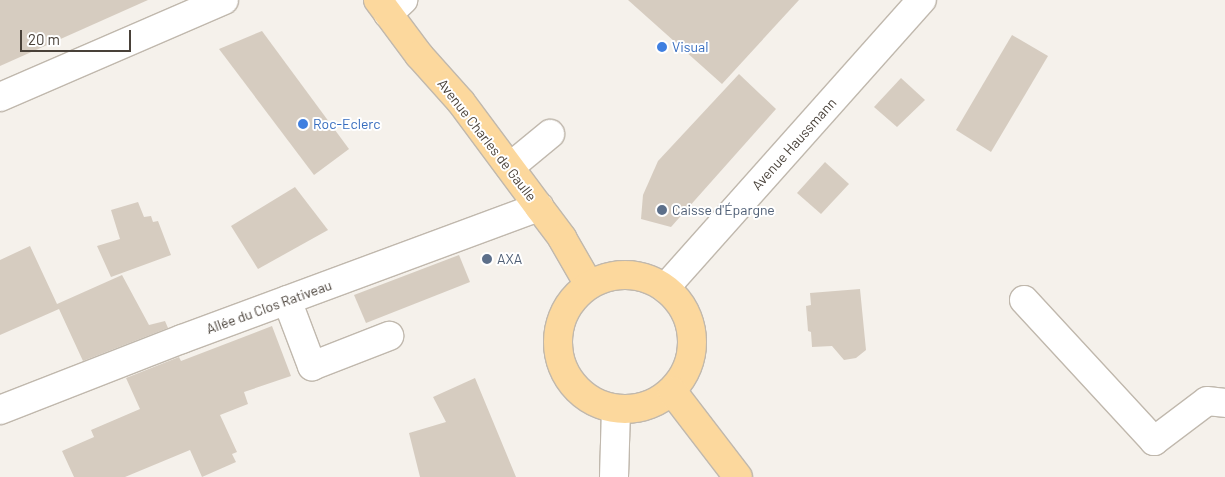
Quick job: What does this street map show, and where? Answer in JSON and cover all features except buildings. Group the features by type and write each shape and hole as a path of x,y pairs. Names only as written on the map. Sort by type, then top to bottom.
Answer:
{"main road":[{"name":"Avenue Charles de Gaulle","path":"390,5 419,54 461,102 562,238 589,285"},
{"path":"619,275 635,276 665,288 681,305 691,326 692,350 685,372 672,391 655,402 636,409 616,409 596,404 579,392 566,376 558,357 557,336 562,316 573,298 589,285 604,278 619,275"},
{"path":"672,391 738,477"}],"street":[{"path":"0,97 188,9 224,0"},
{"name":"Avenue Haussmann","path":"665,288 922,0"},
{"path":"510,167 550,134"},
{"name":"Allée du Clos Rativeau","path":"0,410 286,300 539,207"},
{"path":"286,300 312,366 389,336"},
{"path":"1024,300 1154,441 1207,401 1225,402"},
{"path":"614,477 616,409"}],"place":[{"name":"Visual","path":"662,47"},
{"name":"Roc-Eclerc","path":"303,124"},
{"name":"Caisse d'Épargne","path":"662,210"},
{"name":"AXA","path":"487,259"}]}
